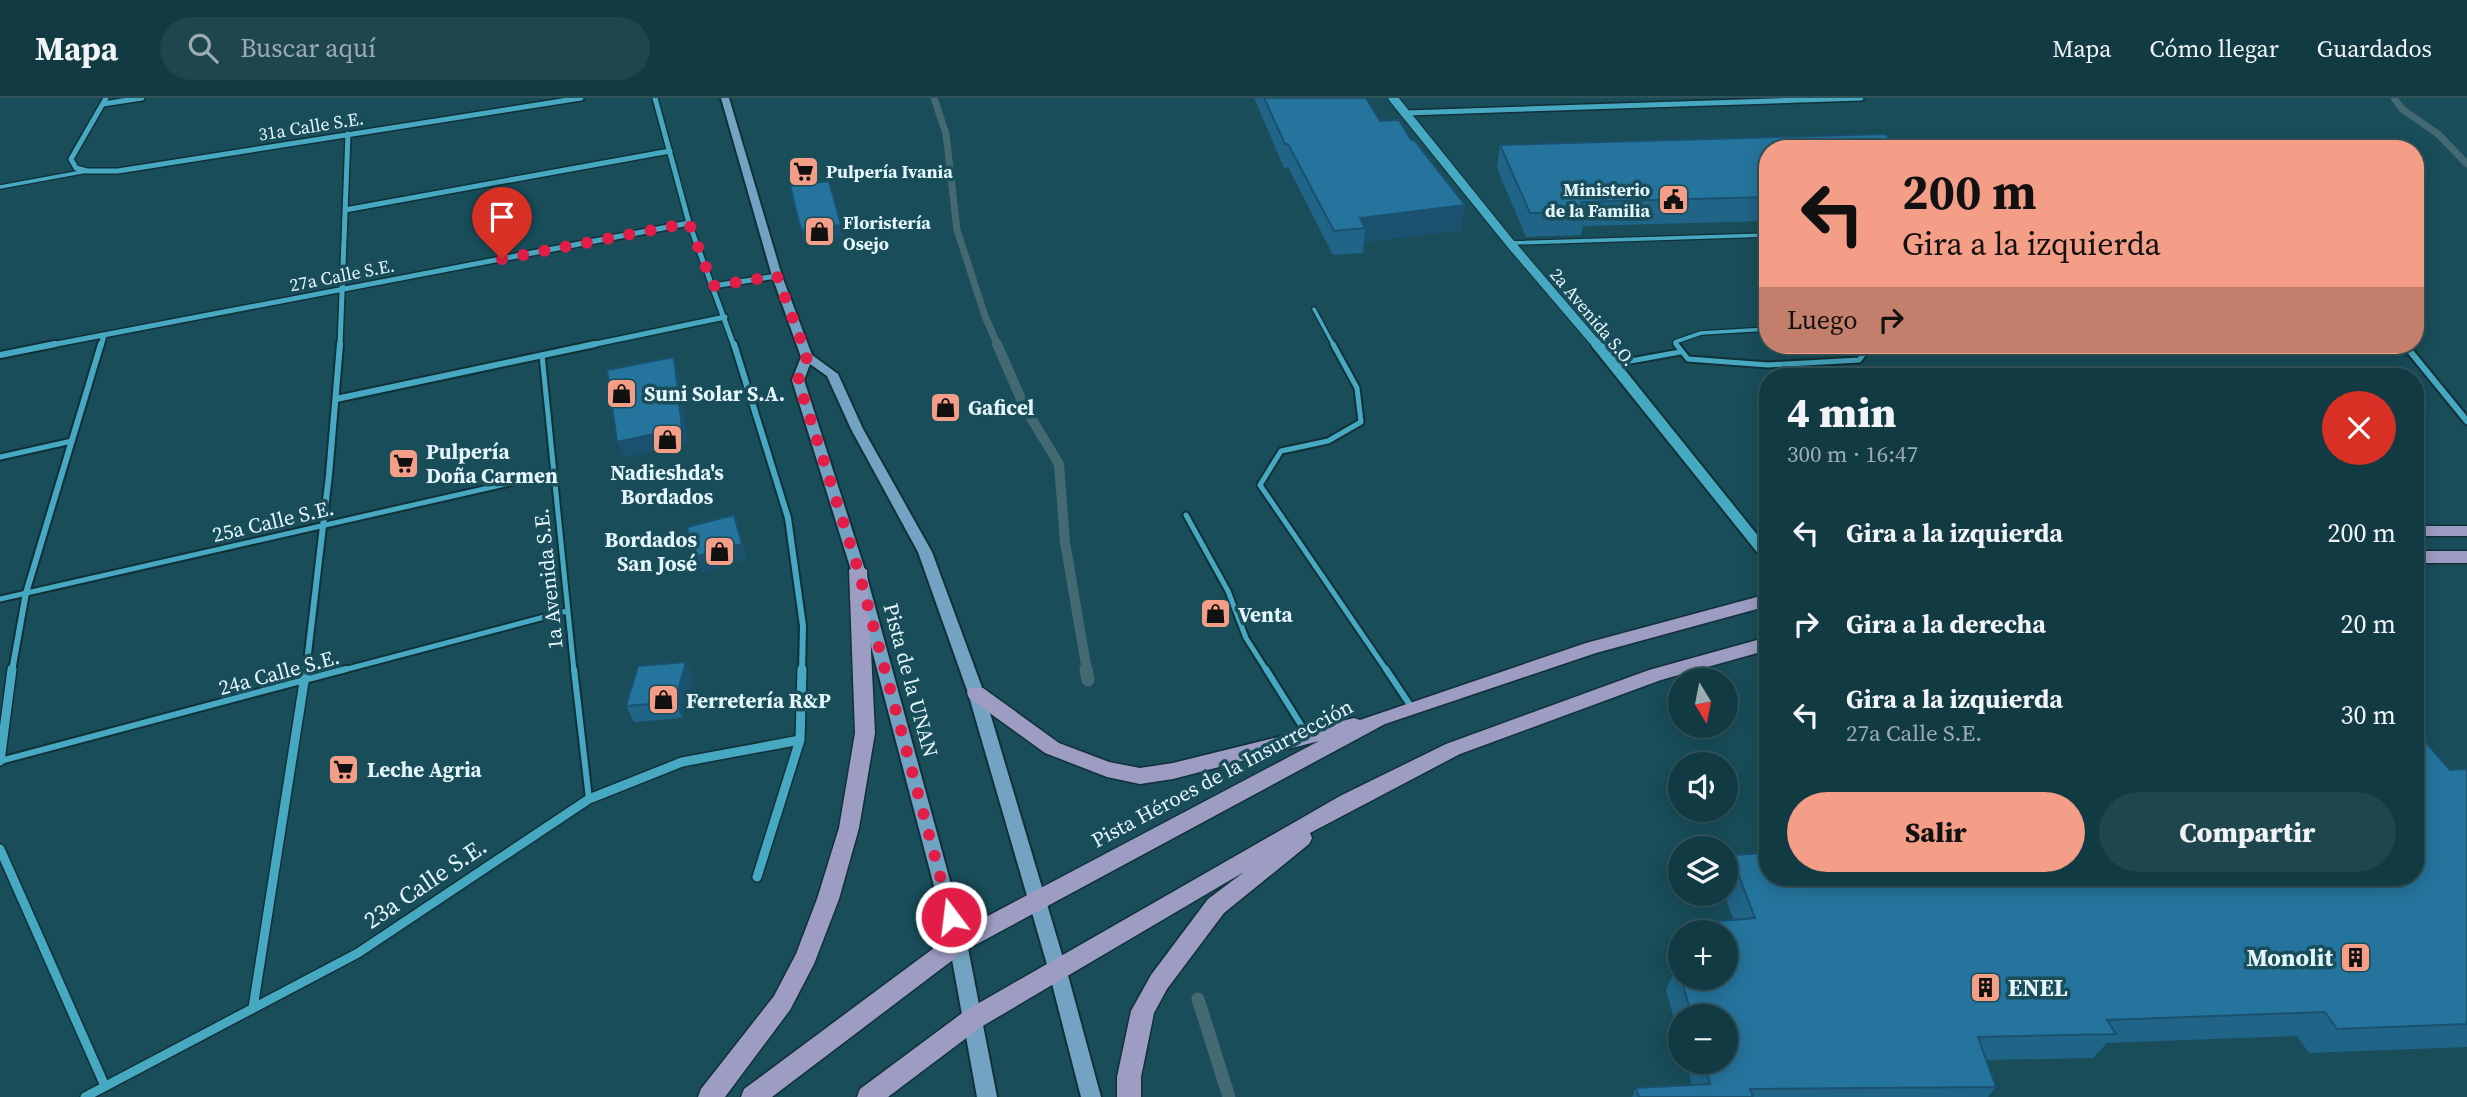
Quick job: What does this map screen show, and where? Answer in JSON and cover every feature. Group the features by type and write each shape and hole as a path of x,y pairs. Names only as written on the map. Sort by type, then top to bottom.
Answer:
{"main road":[{"path":"725,98 777,276 807,357 832,374 857,429 925,552 976,693 1057,968 1091,1097"},
{"name":"Pista de la UNAN","path":"807,357 798,380 858,569 958,943 987,1097"},
{"path":"2424,531 2467,531"},
{"path":"2424,557 2467,557"},
{"path":"710,1097 782,1003 806,957 828,899 849,828 865,733 858,569"},
{"name":"Pista Héroes de la Insurrección","path":"753,1097 958,943 1378,719 1592,648 1759,602"},
{"path":"869,1097 973,1019 1348,802 1452,750 1656,675 1759,646"},
{"path":"976,693 1052,748 1108,769 1140,776 1173,771 1378,719"},
{"path":"1129,1097 1129,1077 1143,1011 1159,982 1216,906 1348,802"}],"street":[{"path":"87,171 76,168 71,159 104,101 142,98"},
{"name":"31a Calle S.E.","path":"87,171 118,171 581,98"},
{"path":"655,98 689,223 725,317 788,517 803,626 800,740 757,877"},
{"name":"2a Avenida S.O.","path":"1393,98 1510,243 1614,365 1759,546"},
{"path":"1406,113 1861,98"},
{"path":"253,1008 304,681 323,526 336,400 348,134"},
{"path":"345,210 670,151"},
{"name":"27a Calle S.E.","path":"0,355 689,223"},
{"path":"713,286 777,276"},
{"path":"336,400 725,317"},
{"path":"0,761 17,632 26,593 104,335"},
{"path":"2412,354 2424,368"},
{"path":"2424,368 2467,421"},
{"name":"23a Calle S.E.","path":"85,1097 358,953 589,799 682,762 800,740"},
{"path":"0,849 105,1086"}],"lane":[{"path":"0,187 87,171"},
{"path":"1510,243 1759,235"},
{"path":"1314,309 1357,388 1361,422 1328,441 1281,451 1260,485 1412,708"},
{"path":"1759,330 1685,337 1675,342 1680,352 1688,359 1768,365 1859,360 1864,354"},
{"path":"1614,365 1680,352"},
{"name":"1a Avenida S.E.","path":"542,355 589,799"},
{"path":"0,457 72,441"},
{"name":"25a Calle S.E.","path":"0,599 554,473"},
{"path":"1186,515 1228,591 1246,638 1308,736"},
{"name":"24a Calle S.E.","path":"0,761 567,611"}],"building":[{"path":"1264,98 1366,98 1380,121 1399,120 1411,140 1414,140 1465,205 1360,218 1365,228 1334,231 1288,144 1285,144"},
{"path":"1886,134 1891,140 1759,140 1759,197 1581,202 1586,211 1530,213 1500,145"},
{"path":"829,181 841,225 801,230 790,186"},
{"path":"674,357 682,428 617,442 607,370"},
{"path":"734,515 742,544 695,557 687,527"},
{"path":"686,662 675,702 626,706 638,666"},
{"name":"ENEL","path":"2424,740 2450,770 2467,769 2467,1024 2337,1029 2325,1012 2107,1020 2116,1034 1978,1037 1996,1087 1750,1089 1753,1097 1639,1097 1636,1088 1710,1084 1707,1074 1738,1074 1738,1004 1688,1004 1684,990 1738,990 1738,920 1731,920 1755,918 1738,873 1738,855 1759,853 1759,886 2424,886"}],"waterway":[{"path":"934,98 946,134 957,230 985,316 998,346"},
{"path":"2394,98 2402,109 2438,134 2467,164"},
{"path":"997,344 1025,408 1059,464 1065,542 1087,671"},
{"path":"1086,669 1088,680"},
{"path":"1198,999 1229,1097"}],"place":[{"name":"Pulpería Ivania","path":"803,171"},
{"name":"Ministerio de la Familia","path":"1673,199"},
{"name":"Floristería Osejo","path":"820,232"},
{"name":"Suni Solar S.A.","path":"621,393"},
{"name":"Gaficel","path":"945,407"},
{"name":"Nadieshda's Bordados","path":"667,440"},
{"name":"Pulpería Doña Carmen","path":"403,463"},
{"name":"Bordados San José","path":"720,551"},
{"name":"Venta","path":"1215,614"},
{"name":"Ferretería R&P","path":"663,700"},
{"name":"Leche Agria","path":"344,769"},
{"name":"Monolit","path":"2356,957"},
{"name":"ENEL","path":"1985,987"}],"route":[{"path":"502,259 689,223 713,286 777,276 807,357 798,380 858,569 951,917"}]}
